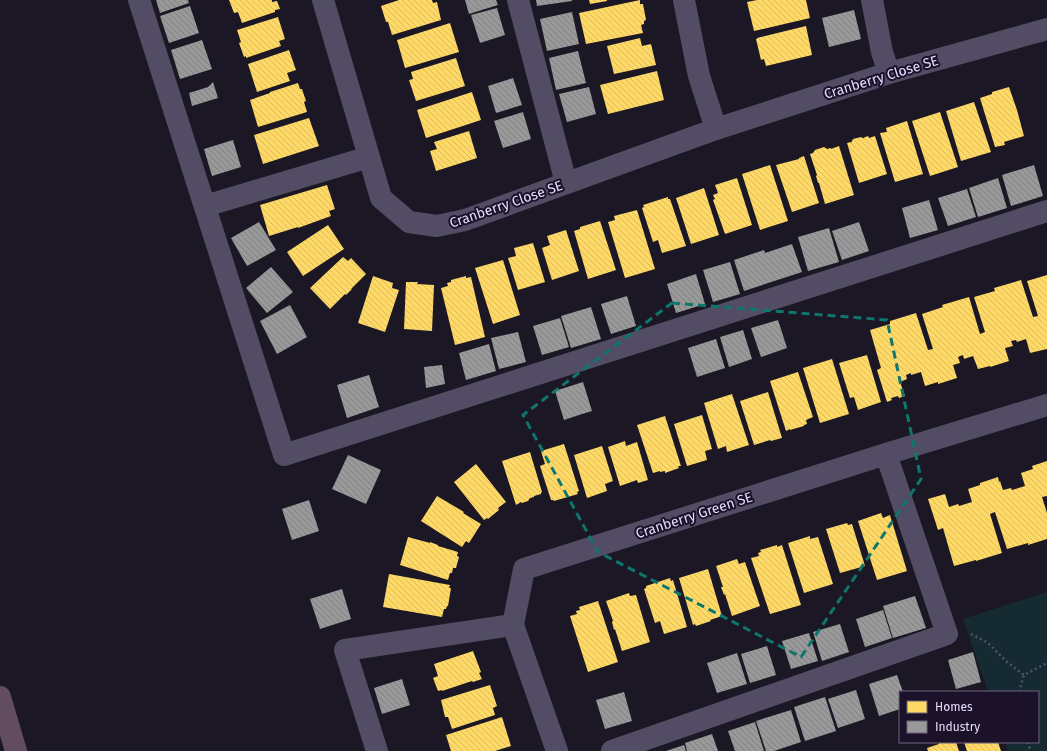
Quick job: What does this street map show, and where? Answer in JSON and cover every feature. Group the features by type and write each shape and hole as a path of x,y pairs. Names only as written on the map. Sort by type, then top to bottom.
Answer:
{"highway":[{"path":"0,697 16,751"}],"street":[{"path":"139,0 284,455 1047,211"},
{"name":"Cranberry Close SE","path":"323,0 381,198 410,222 437,226 465,220 716,128 889,73 1047,29"},
{"path":"518,0 566,183"},
{"path":"684,0 699,76 716,128"},
{"path":"872,0 882,52 889,73"},
{"path":"205,206 369,157"},
{"name":"Cranberry Green SE","path":"513,625 524,569 886,454 1047,405"},
{"path":"612,751 947,634 886,454"},
{"path":"377,751 345,650 513,625 557,751"}],"path":[{"path":"947,634 966,631 988,643 1007,662 1024,675"},
{"path":"1019,691 1024,675 1047,663"}],"highlighted area":[{"path":"672,303 887,320 921,479 801,657 598,552 523,415"}],"shaded area":[{"path":"1047,592 1047,751 1008,751 1005,743 1039,743 1039,691 988,691 963,619"}],"building: Homes":[{"path":"229,0 272,0 272,2 277,1 280,9 242,23 238,12 234,13"},
{"path":"399,0 432,0 433,3 437,2 441,20 392,35 381,6"},
{"path":"589,0 607,0 607,1 590,4"},
{"path":"640,0 640,4 643,4 646,20 644,21 644,24 641,25 643,33 586,44 579,13"},
{"path":"757,0 806,0 810,18 754,31 747,2"},
{"path":"278,17 285,39 279,41 281,46 246,58 246,56 244,57 239,43 241,42 237,30"},
{"path":"450,23 459,52 405,68 397,40"},
{"path":"806,26 812,55 766,66 764,59 761,60 757,38"},
{"path":"640,38 642,46 651,44 656,65 614,74 607,46"},
{"path":"289,50 296,70 287,73 290,81 257,92 248,64"},
{"path":"456,58 465,86 416,101 409,80 413,79 411,72"},
{"path":"657,71 664,100 608,114 600,85"},
{"path":"298,83 300,89 302,89 306,101 304,102 307,112 258,127 250,100"},
{"path":"1009,87 1024,136 1004,142 1005,145 995,147 980,98 992,94 992,92"},
{"path":"472,92 481,120 426,138 417,110"},
{"path":"974,102 991,152 961,161 946,111"},
{"path":"940,112 958,167 930,176 912,121"},
{"path":"309,118 319,146 263,164 254,135"},
{"path":"907,121 923,174 895,182 880,133 887,132 886,128"},
{"path":"469,131 477,158 436,171 430,151 437,149 434,142"},
{"path":"868,136 869,138 875,136 887,174 859,183 847,143 851,143 853,139 861,137 864,139 863,138"},
{"path":"839,146 854,195 825,204 810,154 815,150 824,147 831,149"},
{"path":"804,156 819,203 792,212 776,165 799,159"},
{"path":"770,165 788,221 760,230 742,174"},
{"path":"737,178 752,225 725,234 713,200 715,199 713,195 718,193 715,185"},
{"path":"327,185 335,209 329,211 331,216 298,228 269,236 260,205"},
{"path":"704,188 719,235 691,244 676,198"},
{"path":"668,197 686,246 662,253 658,240 653,242 642,208 644,207 643,205"},
{"path":"637,210 655,269 625,278 608,222 615,220 614,216"},
{"path":"600,221 616,270 588,279 574,231 580,229 580,227"},
{"path":"328,225 344,249 303,276 287,252"},
{"path":"566,230 579,271 552,280 542,248 550,245 547,236"},
{"path":"533,243 545,282 518,290 508,258 516,256 514,248"},
{"path":"343,257 348,261 351,258 366,274 330,309 310,288"},
{"path":"503,260 520,315 493,324 475,268"},
{"path":"1047,275 1047,349 1030,353 1026,339 1017,342 1016,340 1011,341 1013,346 1005,348 1009,361 978,369 973,356 964,359 963,355 958,357 960,363 953,365 957,378 938,384 938,382 925,386 921,372 911,375 911,373 906,375 907,379 900,382 905,396 891,398 892,400 887,402 877,370 881,368 870,330 890,324 890,321 916,313 928,350 933,349 922,314 943,307 942,305 969,297 980,334 985,332 974,297 995,291 994,288 1021,280 1033,317 1038,316 1027,281"},
{"path":"373,276 393,283 392,288 399,290 385,332 358,323"},
{"path":"466,276 466,278 471,277 485,337 455,345 441,288 448,286 447,283 451,282 451,280"},
{"path":"406,282 418,282 417,284 434,285 432,331 404,329"},
{"path":"867,355 881,402 858,410 854,397 850,398 839,363"},
{"path":"832,359 849,414 820,423 803,368"},
{"path":"798,372 813,417 806,420 807,424 804,426 786,431 770,381"},
{"path":"768,392 782,438 754,445 740,401"},
{"path":"732,394 749,445 727,452 726,446 718,449 704,403"},
{"path":"702,415 712,449 705,451 707,460 687,466 674,424"},
{"path":"665,416 681,466 678,466 679,468 665,473 665,471 660,471 653,473 637,425"},
{"path":"625,441 626,446 637,442 648,480 638,483 637,480 620,486 608,447"},
{"path":"564,444 579,491 577,492 578,494 554,501 551,500 540,466 545,464 541,451"},
{"path":"602,446 613,481 605,484 607,491 587,498 574,455"},
{"path":"530,452 542,492 541,494 530,498 528,501 521,502 516,505 502,461"},
{"path":"1047,461 1047,496 1042,497 1047,513 1047,539 1028,545 1028,543 1007,549 995,512 990,514 1002,553 954,566 943,528 938,530 928,499 945,494 949,507 972,502 968,489 998,477 1003,490 1011,488 1012,490 1025,486 1021,473 1033,469 1032,466"},
{"path":"476,464 506,502 488,519 487,518 484,520 454,482"},
{"path":"437,496 481,524 469,543 466,541 462,547 421,521"},
{"path":"881,513 883,518 890,515 907,571 877,580 858,521"},
{"path":"847,523 848,525 852,524 865,566 840,573 826,529"},
{"path":"810,536 810,539 818,537 833,584 804,593 788,543"},
{"path":"408,537 430,542 458,552 457,556 459,557 456,568 453,568 448,580 400,565"},
{"path":"777,545 777,547 782,545 801,605 770,614 751,558 759,556 758,553 761,552 760,550"},
{"path":"737,559 739,564 745,562 760,606 732,616 725,594 724,595 721,587 723,587 716,566"},
{"path":"708,569 722,616 696,626 695,624 693,625 679,578"},
{"path":"389,574 450,585 449,588 451,588 448,606 444,609 442,617 383,607"},
{"path":"670,578 671,581 673,580 687,627 664,634 660,621 655,623 644,589 646,586"},
{"path":"629,593 630,596 636,595 650,642 622,651 615,629 614,630 613,621 606,601"},
{"path":"598,601 618,662 588,672 570,616 577,614 576,611 580,610 579,607"},
{"path":"473,651 482,679 438,691 433,678 438,676 434,664"},
{"path":"490,685 497,706 493,708 495,715 452,729 448,717 445,717 441,700"},
{"path":"502,717 511,746 495,751 451,751 446,735"},
{"path":"956,743 959,751 928,751 927,748 939,744"},
{"path":"964,743 998,743 1001,751 967,751"}],"building: Industry":[{"path":"156,0 188,0 189,3 160,13"},
{"path":"465,0 496,0 498,5 469,14"},
{"path":"536,0 572,0 572,1 537,6"},
{"path":"190,6 199,33 169,43 160,16"},
{"path":"497,8 505,35 480,43 471,15"},
{"path":"854,10 861,39 829,47 822,18"},
{"path":"572,12 579,44 547,51 540,19"},
{"path":"202,40 212,69 180,79 171,50"},
{"path":"578,51 586,83 556,90 549,58"},
{"path":"513,78 522,105 496,113 488,86"},
{"path":"213,82 218,98 192,106 189,93 208,87"},
{"path":"589,87 596,114 567,122 559,94"},
{"path":"523,112 531,139 503,148 494,121"},
{"path":"233,140 241,167 212,176 204,149"},
{"path":"1034,165 1043,196 1011,206 1002,175"},
{"path":"998,178 1007,208 978,217 969,188"},
{"path":"967,189 976,217 948,226 938,198"},
{"path":"929,200 938,230 910,238 902,208"},
{"path":"259,222 276,250 247,266 231,238"},
{"path":"859,222 869,251 842,260 832,231"},
{"path":"829,228 839,262 808,271 798,237"},
{"path":"792,244 802,272 744,291 734,260 764,250 765,253"},
{"path":"730,262 740,294 713,302 703,270"},
{"path":"271,267 293,292 267,313 246,288"},
{"path":"696,274 705,304 676,313 667,284"},
{"path":"627,296 636,326 611,334 601,304"},
{"path":"290,305 307,337 277,354 260,321"},
{"path":"591,307 601,339 571,348 561,316"},
{"path":"560,318 569,347 542,355 533,326"},
{"path":"778,320 787,348 761,357 751,328"},
{"path":"743,330 752,359 729,367 720,337"},
{"path":"518,332 526,362 499,369 491,338"},
{"path":"716,339 725,368 697,377 688,348"},
{"path":"489,344 496,371 466,380 459,353"},
{"path":"442,365 445,384 426,388 424,367"},
{"path":"369,375 379,407 347,418 337,385"},
{"path":"583,382 592,411 564,420 555,391"},
{"path":"348,455 381,470 366,504 332,489"},
{"path":"309,500 319,531 292,540 282,509"},
{"path":"342,589 351,619 320,629 310,599"},
{"path":"915,596 926,628 893,638 883,606"},
{"path":"883,610 892,638 865,647 856,619"},
{"path":"840,624 849,652 822,661 813,632"},
{"path":"809,633 818,661 791,669 782,641"},
{"path":"767,646 776,675 750,683 741,654"},
{"path":"973,652 981,682 956,689 948,660"},
{"path":"737,653 747,684 717,693 707,663"},
{"path":"897,675 903,691 899,691 899,709 879,716 869,684"},
{"path":"402,679 410,705 382,714 374,688"},
{"path":"856,690 865,719 838,728 828,699"},
{"path":"624,692 632,721 605,729 596,700"},
{"path":"825,697 836,731 805,741 794,707"},
{"path":"791,710 801,742 774,751 766,751 756,721"},
{"path":"755,722 764,751 735,751 728,731"},
{"path":"712,734 718,751 687,751 685,743"},
{"path":"684,745 686,751 666,751"}]}
